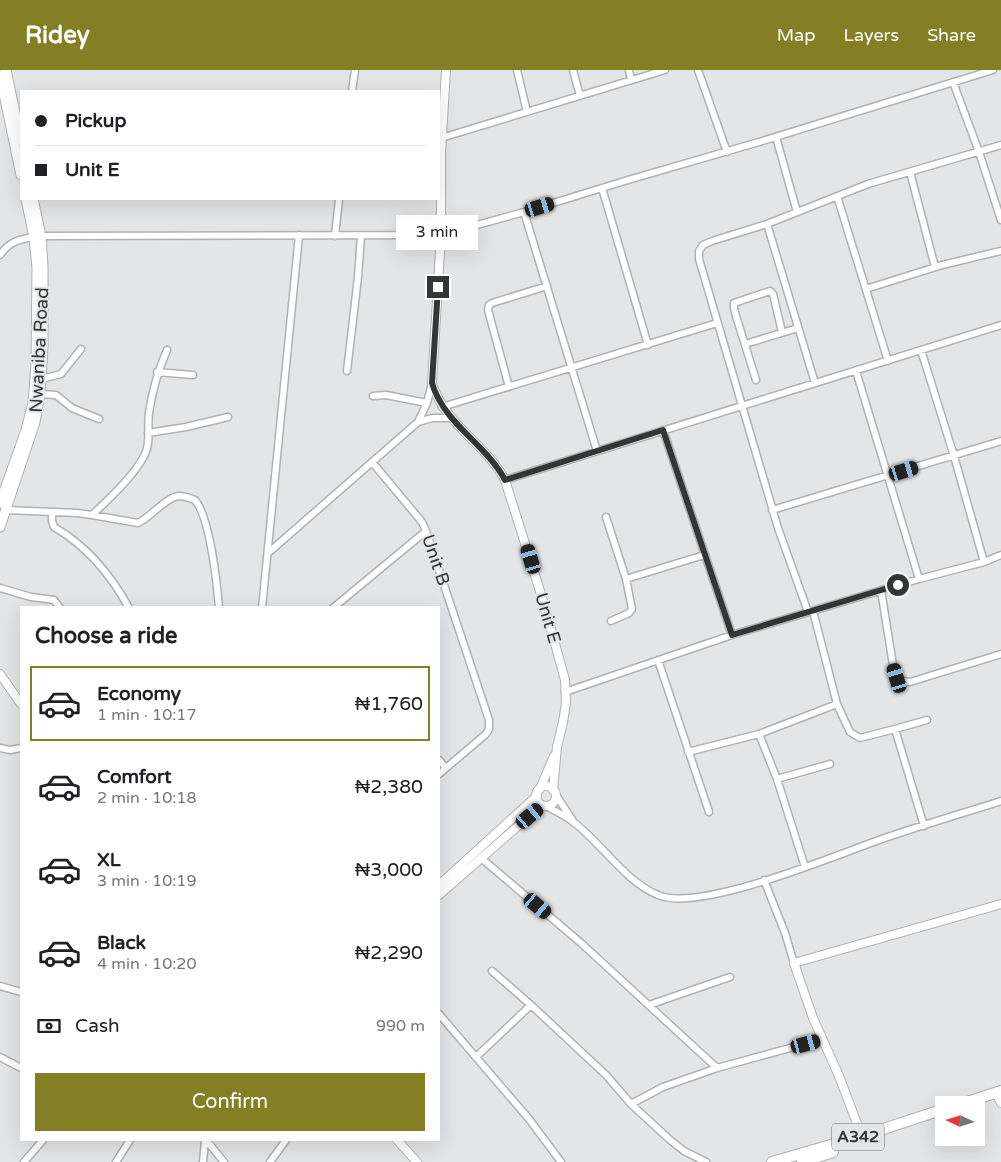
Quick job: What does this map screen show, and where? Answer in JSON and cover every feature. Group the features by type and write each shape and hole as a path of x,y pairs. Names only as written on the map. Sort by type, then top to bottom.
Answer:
{"highway":[{"path":"985,1100 999,1097"},
{"path":"985,1102 999,1097"},
{"name":"A342","path":"801,1162 935,1113"},
{"name":"A342","path":"772,1162 935,1119"}],"main road":[{"path":"6,70 20,136"},
{"path":"1,81 20,170"},
{"path":"3,507 33,403 38,236 26,200"},
{"name":"Nwaniba Road","path":"0,527 3,507 35,422 40,394 43,287 34,200"}],"street":[{"path":"352,90 355,70"},
{"name":"Unit E","path":"446,70 442,138 441,234 432,383 436,396 450,418 494,463 505,480 563,670 565,692 563,722 557,747"},
{"path":"518,70 527,112"},
{"path":"573,70 580,96"},
{"path":"629,70 631,80"},
{"path":"442,138 665,70"},
{"path":"698,70 727,152"},
{"path":"0,255 12,242 38,236 361,236 441,234 524,212 727,152 993,70"},
{"path":"953,82 979,152 1001,220"},
{"path":"776,137 797,212"},
{"path":"927,720 860,738 850,732 837,704 811,611 772,510 717,323 699,259 699,251 703,245 712,241 767,224 868,184 1001,145"},
{"path":"910,172 936,267"},
{"path":"602,188 648,345"},
{"path":"837,196 888,361"},
{"path":"335,236 339,200"},
{"path":"524,212 597,452"},
{"path":"767,224 815,383"},
{"path":"262,606 299,235"},
{"path":"347,372 361,236"},
{"path":"866,289 936,267 1001,251"},
{"path":"509,387 488,310 489,305 547,286"},
{"path":"756,380 734,303 770,291 773,294 782,332"},
{"path":"442,407 717,323"},
{"path":"505,480 1001,326"},
{"path":"746,344 798,328"},
{"path":"41,379 61,374 81,349"},
{"path":"92,515 146,453 148,415 157,372 167,350"},
{"path":"921,350 984,562"},
{"path":"856,371 918,579"},
{"path":"157,372 193,376"},
{"path":"268,553 418,422 427,403 432,383"},
{"path":"40,394 56,395 72,408 99,419"},
{"path":"373,396 393,396 427,403"},
{"path":"148,433 186,427 228,417"},
{"path":"418,422 432,418 450,418"},
{"path":"663,430 732,635"},
{"path":"772,510 1001,441"},
{"name":"Unit B","path":"372,462 422,522 426,530 489,720 489,729 486,734 446,768"},
{"path":"3,507 92,515 138,523 145,520 168,500 178,496 195,500 202,511 216,573 219,606"},
{"path":"52,512 54,527 110,575 129,606"},
{"path":"606,517 626,578 632,609 629,613 611,620"},
{"path":"335,606 426,530"},
{"path":"626,578 704,555"},
{"path":"565,692 732,635 880,590 984,562 1001,555"},
{"path":"0,588 31,597 54,600 58,606"},
{"path":"880,590 893,665 897,678 902,681 910,682 1001,654"},
{"path":"658,660 709,812"},
{"path":"0,674 20,703"},
{"path":"688,752 759,734 837,704"},
{"path":"895,730 924,826"},
{"path":"759,734 777,779 805,867"},
{"path":"440,894 544,806 553,804 557,747"},
{"path":"557,747 538,793 538,802 573,822 641,886 657,895 675,899 692,898 764,880 880,839 1001,801"},
{"path":"0,748 10,750 20,748"},
{"path":"440,761 446,768 440,773"},
{"path":"777,779 830,764"},
{"path":"440,884 538,793 547,787 555,792 573,822"},
{"path":"481,858 581,943 717,1068"},
{"path":"764,880 785,934 813,1018 863,1139"},
{"path":"794,963 1001,904"},
{"path":"492,972 531,1005 606,1075 631,1104 669,1139 684,1151 706,1162"},
{"path":"650,1005 730,977"},
{"path":"0,986 20,992"},
{"path":"476,1057 531,1005"},
{"path":"440,1015 529,1119 561,1162"},
{"path":"631,1104 663,1087 717,1068 823,1039"},
{"path":"0,1057 20,1067"},
{"path":"24,1162 42,1141"},
{"path":"203,1162 205,1141"},
{"path":"206,1141 224,1162"},
{"path":"270,1162 285,1141"},
{"path":"397,1141 417,1162"},
{"path":"116,1162 128,1143"}],"route":[{"path":"438,287 432,383 436,396 450,418 482,449 501,472 505,480 663,430 732,635 898,585"}]}
